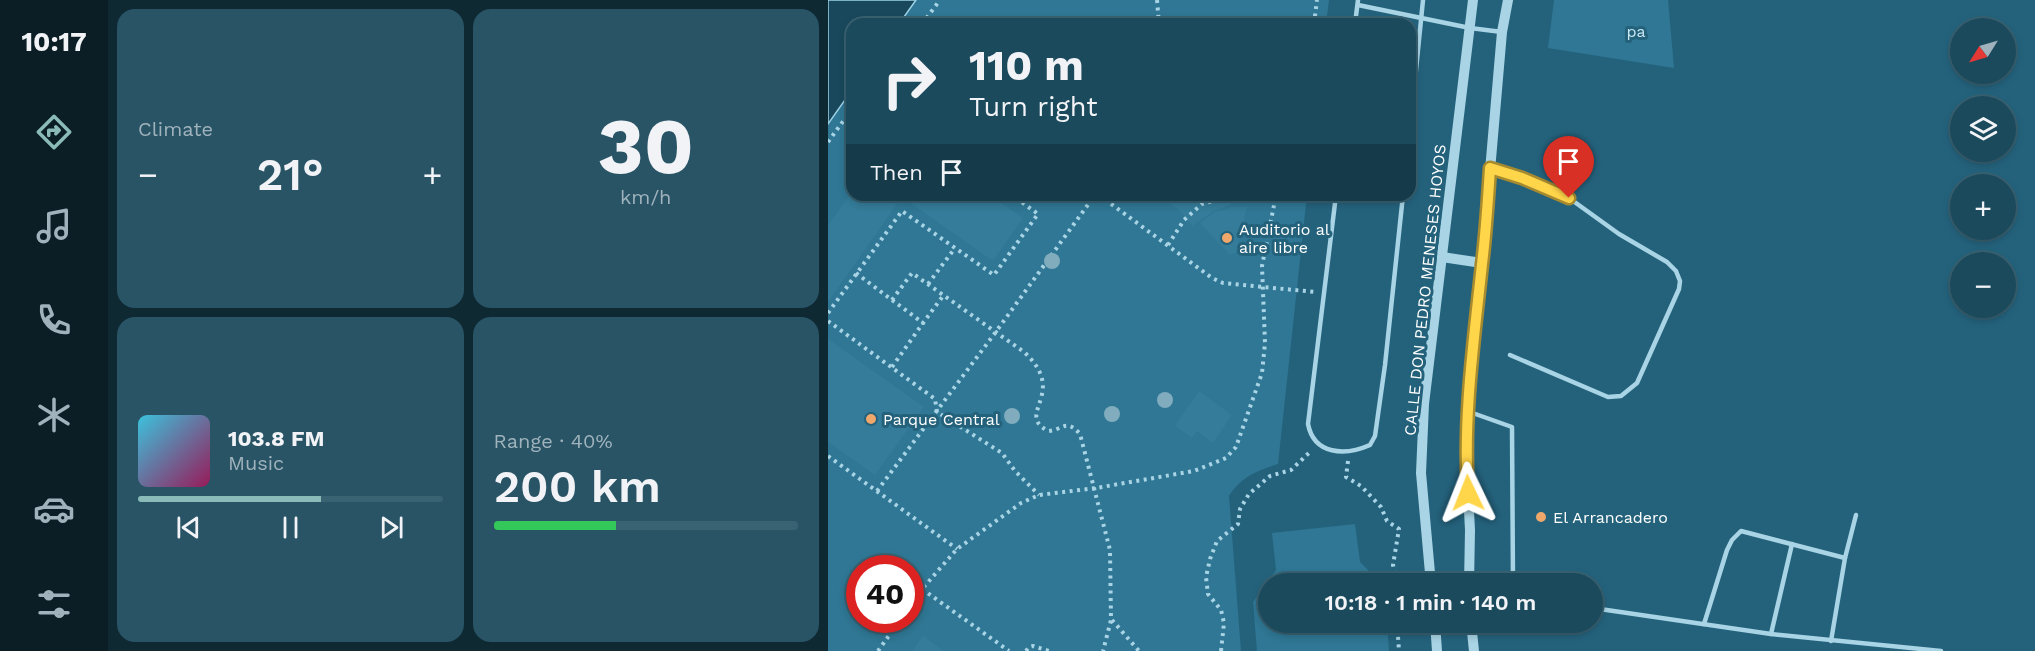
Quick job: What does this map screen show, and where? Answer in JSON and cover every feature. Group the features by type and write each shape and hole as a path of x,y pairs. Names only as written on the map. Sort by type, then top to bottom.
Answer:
{"street":[{"name":"CALLE DON PEDRO MENESES HOYOS","path":"1430,573 1421,472 1424,404 1473,0"},
{"path":"1469,573 1467,411 1508,0"},
{"path":"1442,257 1482,263"},
{"path":"1436,633 1437,651"},
{"path":"1472,633 1474,651"}],"lane":[{"path":"1416,74 1424,0"},
{"path":"1356,18 1358,3 1503,33"},
{"path":"1490,168 1522,178 1569,198 1619,234 1667,262 1676,271 1680,281 1641,375 1637,382 1621,396 1608,397 1509,355"},
{"path":"1335,201 1308,424 1310,435 1318,444 1329,450 1348,451 1370,444 1375,436 1402,201"},
{"path":"1467,411 1512,427 1513,573"},
{"path":"1831,640 1845,558 1856,516"},
{"path":"1704,624 1726,550 1736,534 1741,531 1845,558"},
{"path":"1771,634 1792,544"},
{"path":"1603,609 1771,634 1941,651"}],"path":[{"path":"926,18 940,0"},
{"path":"1157,0 1158,18"},
{"path":"1314,18 1317,0"},
{"path":"828,142 846,117"},
{"path":"828,313 902,211 994,275 1038,214 1020,201"},
{"path":"877,491 1093,201"},
{"path":"1106,201 1212,278 1223,283 1324,293"},
{"path":"1168,244 1184,220 1202,204 1213,201"},
{"path":"924,587 957,549 1021,503 1039,495 1194,471 1226,458 1236,447 1262,373 1265,343 1262,266 1275,201"},
{"path":"928,284 955,248"},
{"path":"856,273 923,323"},
{"path":"892,300 912,273 1024,352 1042,376 1043,393 1035,411 1037,421 1048,430 1061,426 1074,428 1080,434 1110,550 1111,620 1103,651"},
{"path":"892,367 943,296"},
{"path":"828,321 935,399 937,412 1002,453 1015,471 1039,495"},
{"path":"1221,651 1224,623 1221,610 1208,594 1206,577 1217,541 1238,524 1240,509 1249,494 1270,476 1291,470 1318,444"},
{"path":"1348,451 1347,477 1361,486 1382,507 1387,521 1399,529 1393,564 1395,573"},
{"path":"828,456 957,549"},
{"path":"924,590 1009,651"},
{"path":"1111,620 1139,651"},
{"path":"878,651 891,633"},
{"path":"1398,633 1399,651"},
{"path":"1026,651 1033,646 1049,651"}],"green space":[{"path":"828,0 1329,0 1327,18 846,18 846,201 1306,201 1278,464 1250,475 1229,496 1241,651 828,651"},
{"name":"pa","path":"1554,0 1668,0 1674,68 1548,48"},
{"path":"1355,524 1360,562 1371,573 1274,573 1276,570 1272,533"},
{"path":"1258,595 1258,633 1388,633 1389,651 1257,651 1253,602"}],"shaded area":[{"path":"828,0 916,0 903,18 846,18 846,98 828,124"}],"building":[{"path":"846,200 899,201 828,302 828,225"},
{"path":"908,201 998,201 1023,218 993,261"},
{"path":"1167,201 1264,202 1236,202 1212,212 1192,226 1181,212"},
{"name":"Auditorio al aire libre","path":"1232,207 1247,207 1236,253 1230,255 1200,223 1215,212"},
{"path":"828,339 924,407 875,475 828,442"},
{"path":"1199,391 1232,415 1213,443 1197,431 1192,438 1175,426"},
{"path":"923,636 944,651 912,651"}],"place":[{"name":"Auditorio al aire libre","path":"1227,238"},
{"name":"Parque Central","path":"871,419"},
{"name":"El Arrancadero","path":"1541,517"}],"route":[{"path":"1468,493 1466,427 1471,353 1490,168 1522,178 1569,198"}]}
